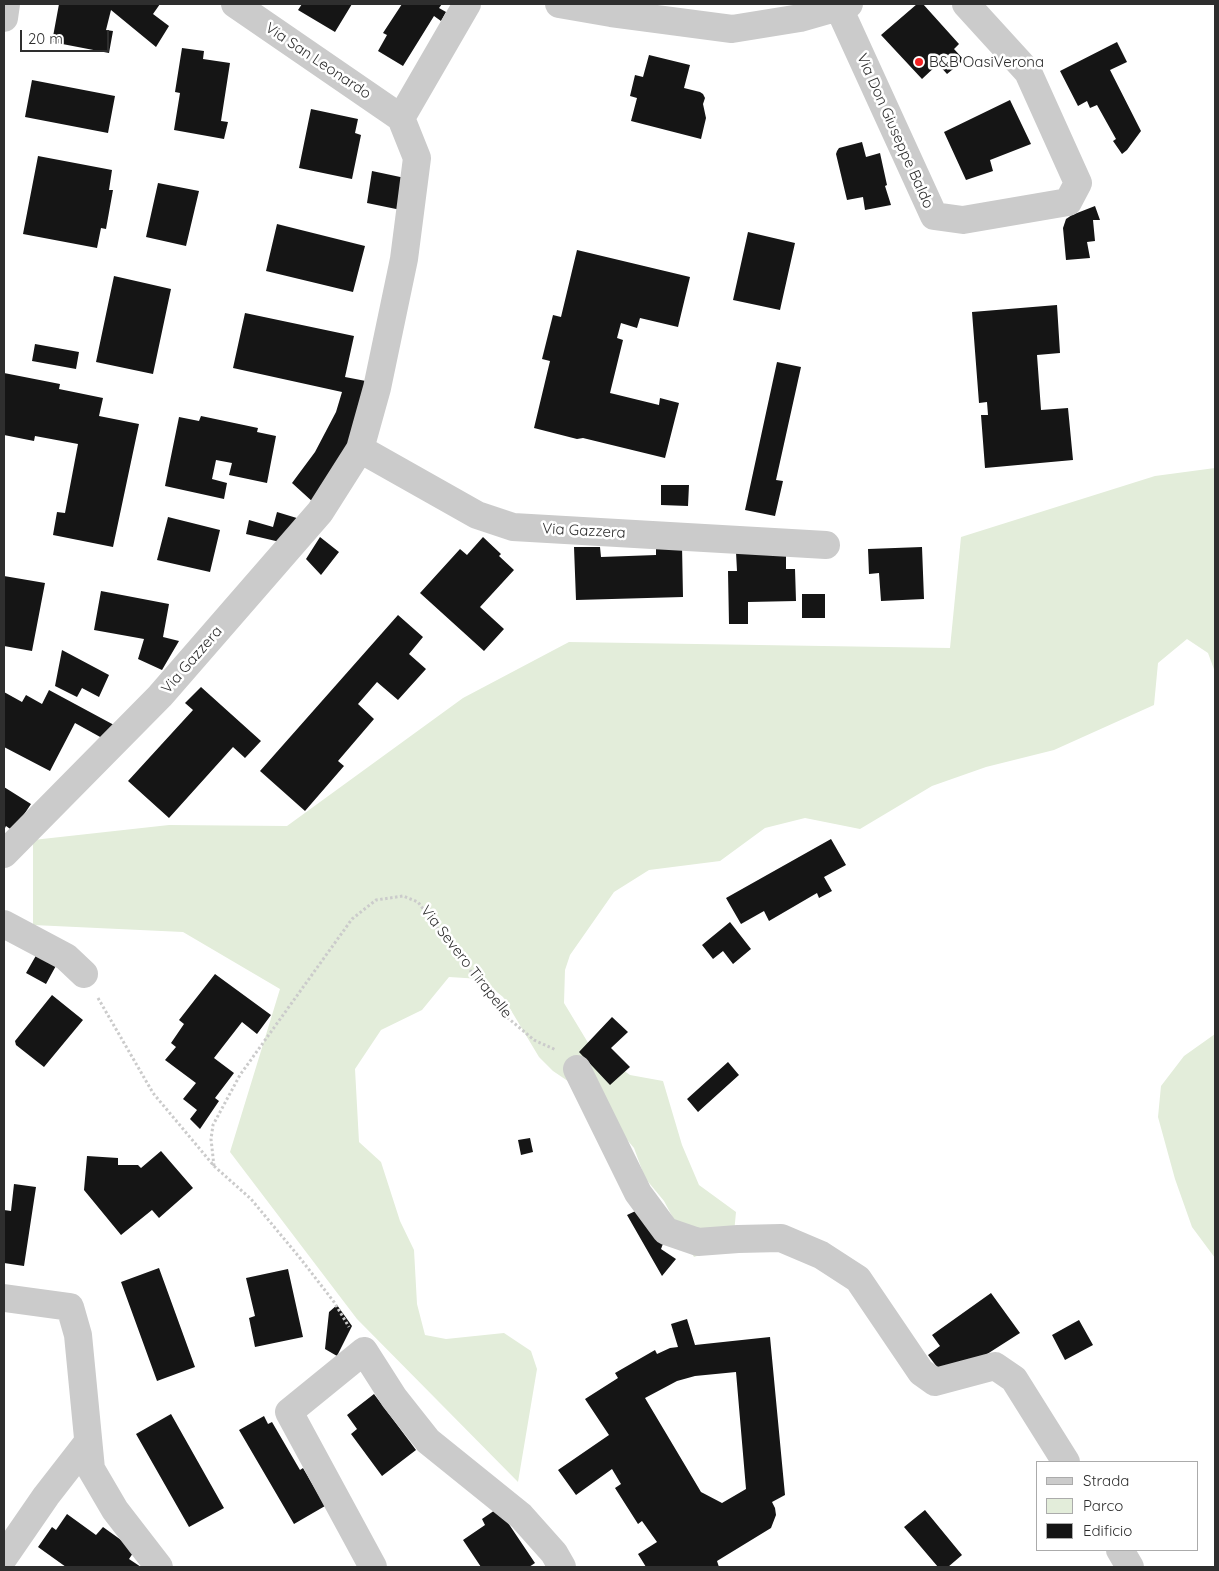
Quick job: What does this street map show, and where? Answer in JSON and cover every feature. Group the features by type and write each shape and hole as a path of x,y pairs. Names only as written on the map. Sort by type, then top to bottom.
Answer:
{"street":[{"path":"4,18 6,4"},
{"name":"Via San Leonardo","path":"235,4 401,118"},
{"path":"401,118 467,4"},
{"path":"559,4 611,14 732,29 800,18 844,6"},
{"name":"Via Don Giuseppe Baldo","path":"844,6 934,216 963,220 1068,202 1078,183 1028,72 966,4"},
{"name":"Via Gazzera","path":"4,854 160,696 320,512 360,449 377,388 404,259 417,158 401,118"},
{"name":"Via Gazzera","path":"360,449 477,515 513,527 826,545"},
{"path":"4,924 66,957 84,974"},
{"path":"577,1069 638,1193 666,1231 698,1242 781,1238 821,1255 858,1279 921,1372 935,1382 995,1366 1014,1379 1065,1461"},
{"path":"4,1298 70,1307 78,1335 90,1470 115,1510 159,1567"},
{"path":"373,1567 289,1412 364,1351 394,1398 428,1441 520,1516 554,1553 562,1567"},
{"path":"16,1567 4,1558 46,1496 88,1442"},
{"path":"1121,1551 1130,1567"}],"path":[{"name":"Via Severo Tirapelle","path":"214,1166 211,1138 213,1125 240,1075 352,919 376,900 403,896 418,902 508,1018 534,1040 558,1051 577,1069"},
{"path":"84,974 153,1092 214,1166 251,1198 300,1258 334,1302 364,1351"}],"green space":[{"path":"1215,468 1215,672 1208,653 1187,639 1158,663 1154,705 1054,750 986,767 932,786 860,829 805,818 765,828 720,861 649,870 614,892 570,955 565,970 564,1003 590,1046 630,1075 663,1081 682,1145 699,1185 736,1212 733,1244 694,1257 664,1201 645,1178 634,1148 590,1096 553,1071 539,1057 503,997 481,979 449,977 422,1010 381,1030 355,1069 359,1142 381,1162 400,1221 414,1250 417,1304 425,1335 446,1339 504,1333 531,1351 537,1369 518,1482 357,1319 230,1152 280,989 183,932 33,925 33,840 169,825 287,826 463,698 569,642 950,648 961,537 1155,476"},
{"path":"1215,1034 1215,1258 1192,1227 1175,1179 1158,1117 1161,1086 1184,1056"}],"building":[{"path":"59,4 160,4 153,14 169,26 156,47 111,10 106,30 113,31 109,53 52,42"},
{"path":"302,4 352,4 335,32 298,10"},
{"path":"402,4 442,4 439,8 446,12 441,21 434,16 403,66 378,51 387,35 383,33"},
{"path":"917,4 923,4 959,44 954,49 964,60 947,74 938,64 922,79 881,35"},
{"path":"1117,42 1127,62 1110,70 1141,131 1122,154 1113,141 1116,139 1097,105 1090,108 1087,101 1078,106 1060,71"},
{"path":"182,48 204,51 203,59 230,63 221,121 228,122 224,139 174,130 180,93 175,92"},
{"path":"649,55 690,65 684,88 700,92 705,98 703,104 706,118 701,139 631,121 637,98 630,96 635,75 643,77"},
{"path":"32,80 115,96 108,133 25,117"},
{"path":"1010,100 1031,144 990,160 993,171 966,180 944,132"},
{"path":"311,109 358,119 355,133 361,135 352,179 299,168"},
{"path":"862,142 866,157 880,153 887,185 885,186 891,205 865,210 863,197 847,200 836,154 839,148"},
{"path":"38,156 112,170 109,190 113,190 106,229 101,228 97,248 23,234"},
{"path":"372,171 405,178 401,210 367,203"},
{"path":"158,183 199,191 186,246 146,237"},
{"path":"1095,206 1100,220 1093,220 1095,241 1087,242 1090,258 1066,260 1063,228 1066,219"},
{"path":"277,224 365,246 353,292 266,271"},
{"path":"748,232 795,243 780,310 733,300"},
{"path":"577,250 690,277 678,327 640,318 637,328 621,323 617,338 623,340 610,393 659,405 660,398 679,403 665,458 534,428 550,361 542,359 553,315 561,317"},
{"path":"114,276 171,289 153,374 96,362"},
{"path":"1057,305 1060,353 1037,355 1041,410 1068,408 1073,460 985,468 981,415 988,415 987,402 979,403 972,312"},
{"path":"245,313 354,336 345,377 371,382 362,422 314,503 292,483 315,452 336,412 342,392 233,368"},
{"path":"35,344 79,352 76,369 32,361"},
{"path":"777,362 801,367 776,480 783,481 775,516 745,510"},
{"path":"4,373 60,384 59,389 103,398 99,416 139,424 113,547 53,535 57,512 65,513 78,444 35,436 34,441 4,435"},
{"path":"201,416 258,428 257,432 276,436 267,483 229,475 232,463 216,460 212,479 227,483 224,499 165,486 179,417 199,421"},
{"path":"661,485 689,485 688,506 661,505"},
{"path":"277,512 300,519 280,542 246,534 249,520 273,527"},
{"path":"168,517 220,530 210,572 157,560"},
{"path":"320,537 339,552 321,575 306,559"},
{"path":"483,537 514,570 480,607 504,629 484,651 420,593 460,549 467,555"},
{"path":"682,545 683,597 576,600 574,547 600,547 601,557 656,555 656,546"},
{"path":"922,547 924,599 881,601 879,573 869,574 868,549"},
{"path":"786,551 786,569 795,569 796,601 748,602 748,624 729,624 728,571 737,571 736,552"},
{"path":"4,576 45,583 32,651 4,646"},
{"path":"101,591 169,604 163,637 179,641 162,670 138,659 144,639 94,630"},
{"path":"802,594 825,594 825,618 802,618"},
{"path":"398,615 423,637 409,654 426,669 398,700 377,682 358,704 374,719 338,761 344,766 305,811 260,771"},
{"path":"62,650 109,675 99,697 82,688 77,697 55,686"},
{"path":"201,687 261,741 245,758 233,747 169,818 128,781 193,710 185,703"},
{"path":"49,690 114,725 102,738 75,723 50,771 4,747 4,692 22,702 26,695 42,704"},
{"path":"4,787 31,804 13,831 6,826 4,830"},
{"path":"831,839 846,865 824,877 832,891 819,898 817,893 769,921 764,911 741,924 726,898"},
{"path":"730,922 751,949 733,964 723,951 713,959 702,945"},
{"path":"38,952 58,962 46,984 26,973"},
{"path":"215,974 271,1015 257,1034 242,1022 214,1058 234,1073 215,1098 219,1101 200,1129 190,1119 197,1110 183,1099 196,1083 165,1060 176,1047 171,1043 184,1024 179,1020"},
{"path":"52,995 83,1020 44,1067 16,1045 15,1041"},
{"path":"612,1017 628,1032 611,1048 630,1067 610,1085 579,1052"},
{"path":"728,1062 739,1075 698,1112 687,1099"},
{"path":"530,1138 533,1152 521,1155 518,1140"},
{"path":"161,1151 193,1188 159,1218 152,1210 121,1235 84,1190 87,1156 118,1158 118,1165 138,1165 141,1168"},
{"path":"14,1184 36,1187 24,1266 4,1263 4,1210 11,1211"},
{"path":"642,1208 664,1241 661,1249 676,1259 662,1276 627,1215"},
{"path":"159,1268 195,1367 157,1381 121,1282"},
{"path":"288,1269 303,1337 255,1347 249,1318 255,1316 246,1278"},
{"path":"991,1293 1020,1333 984,1356 940,1371 928,1355 940,1346 932,1335"},
{"path":"337,1305 352,1326 337,1356 325,1349 329,1312"},
{"path":"687,1319 695,1345 770,1337 785,1495 772,1502 776,1515 771,1528 717,1561 719,1567 646,1567 638,1554 657,1542 642,1521 638,1524 615,1488 621,1484 612,1469 576,1495 558,1470 609,1435 585,1399 618,1378 615,1373 655,1350 657,1354 670,1348 678,1347 671,1324","holes":["736,1372 746,1489 722,1503 701,1492 645,1398 677,1381 695,1376"]},
{"path":"1079,1320 1093,1345 1065,1360 1052,1335"},
{"path":"374,1394 416,1450 382,1476 351,1434 357,1429 347,1415"},
{"path":"171,1414 224,1508 189,1527 136,1434"},
{"path":"264,1416 268,1424 272,1422 300,1470 303,1468 325,1506 294,1524 239,1430"},
{"path":"498,1508 535,1563 529,1567 481,1567 463,1540 485,1525 482,1519"},
{"path":"925,1510 962,1555 948,1567 938,1567 904,1527"},
{"path":"67,1514 96,1535 103,1527 135,1550 129,1559 141,1567 66,1567 38,1547 52,1527 56,1530"}],"place":[{"name":"B&B OasiVerona","path":"919,62"}]}
